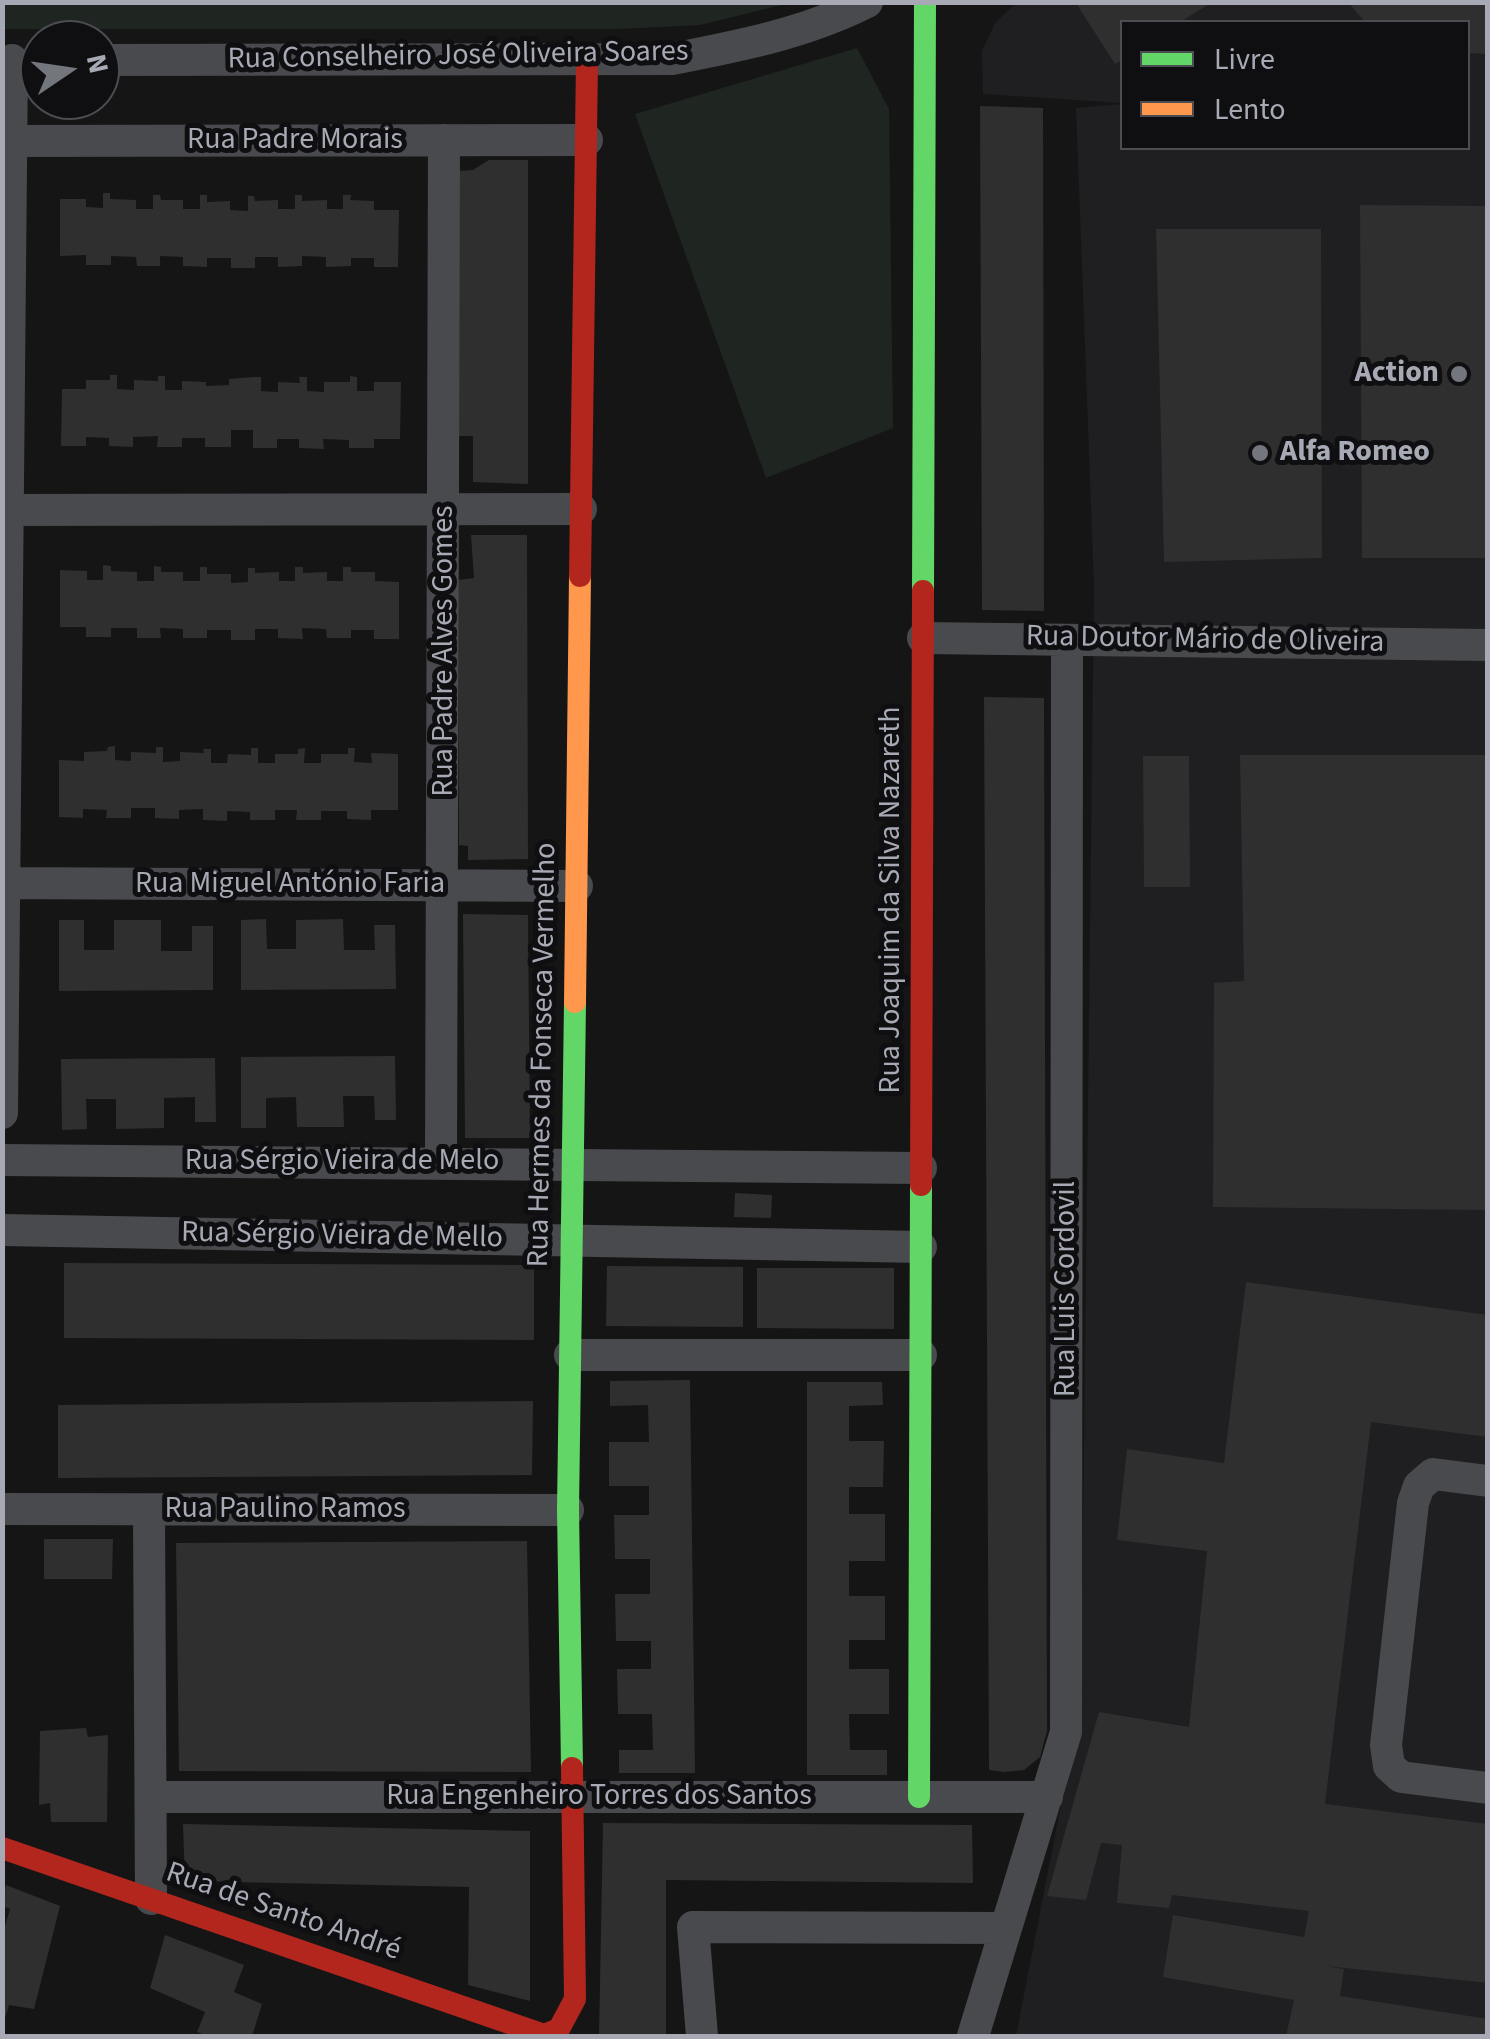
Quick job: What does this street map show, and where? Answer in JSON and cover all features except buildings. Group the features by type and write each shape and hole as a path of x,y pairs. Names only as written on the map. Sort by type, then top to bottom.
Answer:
{"street":[{"name":"Rua Conselheiro José Oliveira Soares","path":"120,60 672,60 748,44 839,16 868,2"},
{"name":"Rua Joaquim da Silva Nazareth","path":"919,1797 925,2"},
{"path":"2,1113 7,142 18,60"},
{"name":"Rua Hermes da Fonseca Vermelho","path":"544,2034 558,2029 576,1999 568,1510 588,61"},
{"name":"Rua Padre Alves Gomes","path":"441,1163 444,140"},
{"name":"Rua Padre Morais","path":"7,142 586,140"},
{"path":"5,510 581,509"},
{"name":"Rua Doutor Mário de Oliveira","path":"923,638 1488,645"},
{"name":"Rua Luis Cordovil","path":"973,2036 1066,1732 1068,640"},
{"name":"Rua Miguel António Faria","path":"4,884 577,886"},
{"name":"Rua Sérgio Vieira de Melo","path":"2,1160 921,1168"},
{"name":"Rua Sérgio Vieira de Mello","path":"2,1230 921,1247"},
{"path":"570,1355 921,1355"},
{"path":"1488,1481 1434,1474 1419,1486 1413,1503 1386,1745 1388,1766 1401,1777 1488,1788"},
{"name":"Rua Paulino Ramos","path":"2,1510 568,1510"},
{"path":"149,1510 152,1899"},
{"name":"Rua Engenheiro Torres dos Santos","path":"151,1797 1046,1798"},
{"name":"Rua de Santo André","path":"2,1848 544,2034"},
{"path":"702,2036 692,1926 1006,1928"}],"shaded area":[{"path":"3,2 790,2 700,25 619,29 120,29 120,20 20,20 20,29 3,29"},
{"path":"1016,3 1487,3 1487,2036 1016,2036 1081,1702 1094,586 1076,108 1120,104 1120,150 1470,150 1470,20 1120,20 1120,103 983,94 982,51 995,23"},
{"path":"857,48 889,109 893,428 766,478 635,114"}],"traffic: fast":[{"path":"923,591 925,2"},
{"path":"572,1768 568,1510 575,1002"},
{"path":"919,1797 921,1185"}],"traffic: slow":[{"path":"575,1002 580,576"}],"traffic: jam":[{"path":"580,576 587,61"},
{"path":"921,1185 923,591"},
{"path":"2,1848 544,2035 559,2029 575,1999 572,1768"}],"place":[{"name":"Action","path":"1459,374"},
{"name":"Alfa Romeo","path":"1260,453"}]}
